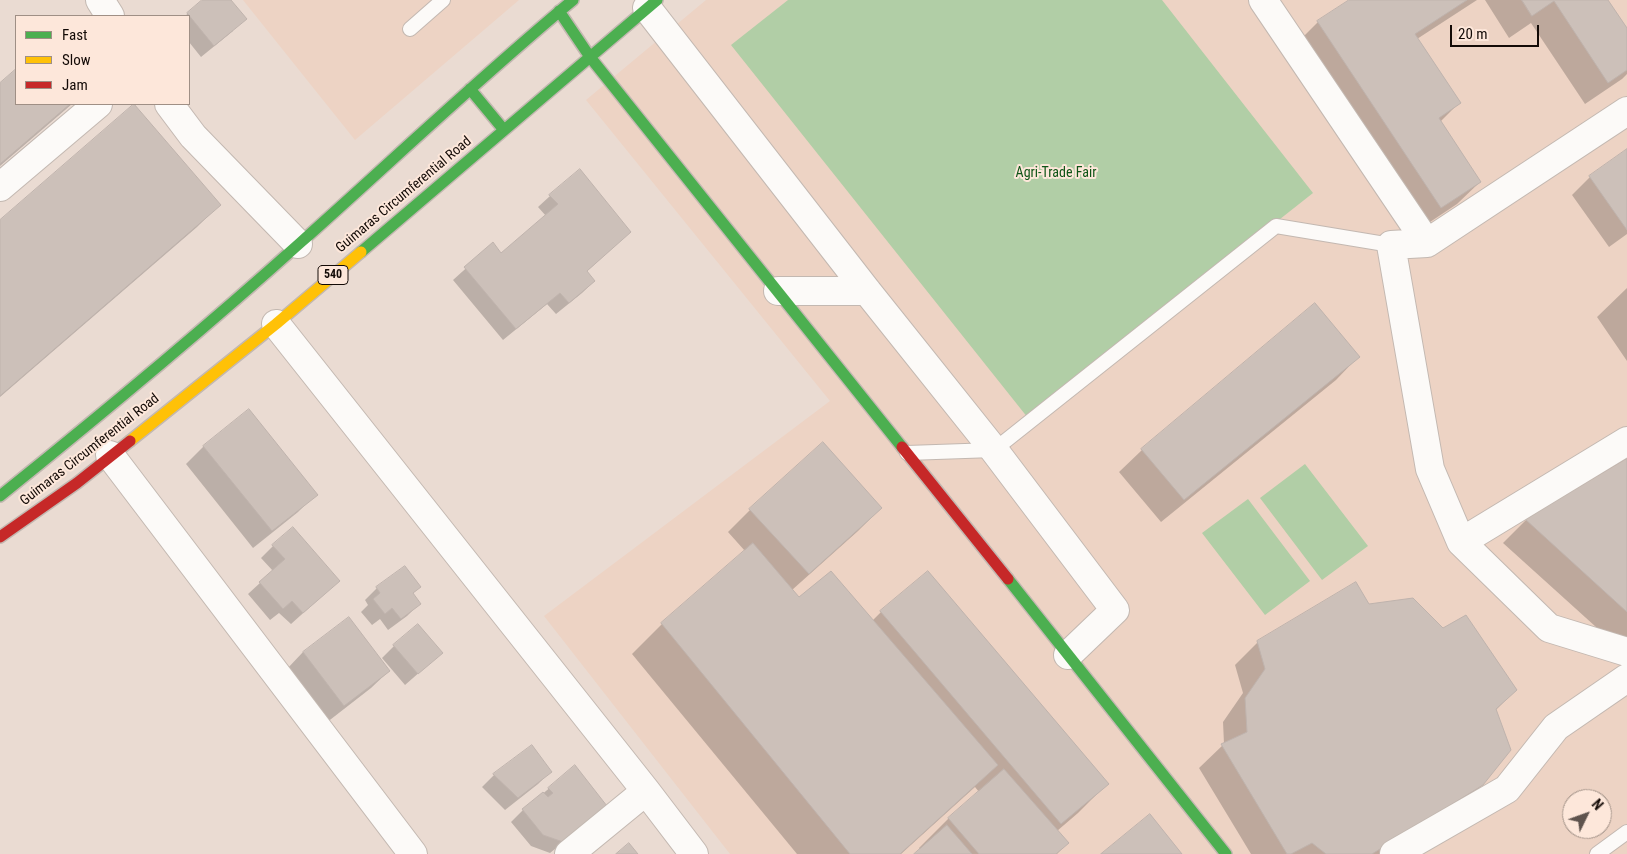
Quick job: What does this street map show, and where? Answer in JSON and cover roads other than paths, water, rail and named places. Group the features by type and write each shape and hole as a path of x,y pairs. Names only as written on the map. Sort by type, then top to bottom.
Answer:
{"main road":[{"name":"Guimaras Circumferential Road","path":"0,496 88,425 298,244 470,89 573,0"},
{"name":"Guimaras Circumferential Road","path":"0,537 77,483 276,324 652,4"},
{"path":"559,12 590,57 1226,854"},
{"path":"470,89 504,130"}],"street":[{"path":"100,0 109,15"},
{"path":"1265,1 1427,243"},
{"path":"652,4 867,291 994,450 1115,610 1068,655"},
{"path":"0,187 97,105"},
{"path":"170,105 193,136 298,244"},
{"path":"1627,111 1427,243 1391,245 1430,468 1461,542 1549,628 1627,652"},
{"path":"778,291 867,291"},
{"path":"276,324 694,854"},
{"path":"1461,542 1627,440"},
{"path":"110,455 413,854"},
{"path":"1394,854 1508,789 1556,727 1627,678"},
{"path":"569,854 646,791"}],"lane":[{"path":"410,29 443,0"},
{"path":"907,453 994,450 1276,226 1391,245"},
{"path":"1597,854 1627,832"}],"park label":[{"name":"Agri-Trade Fair","path":"1056,173"}]}
